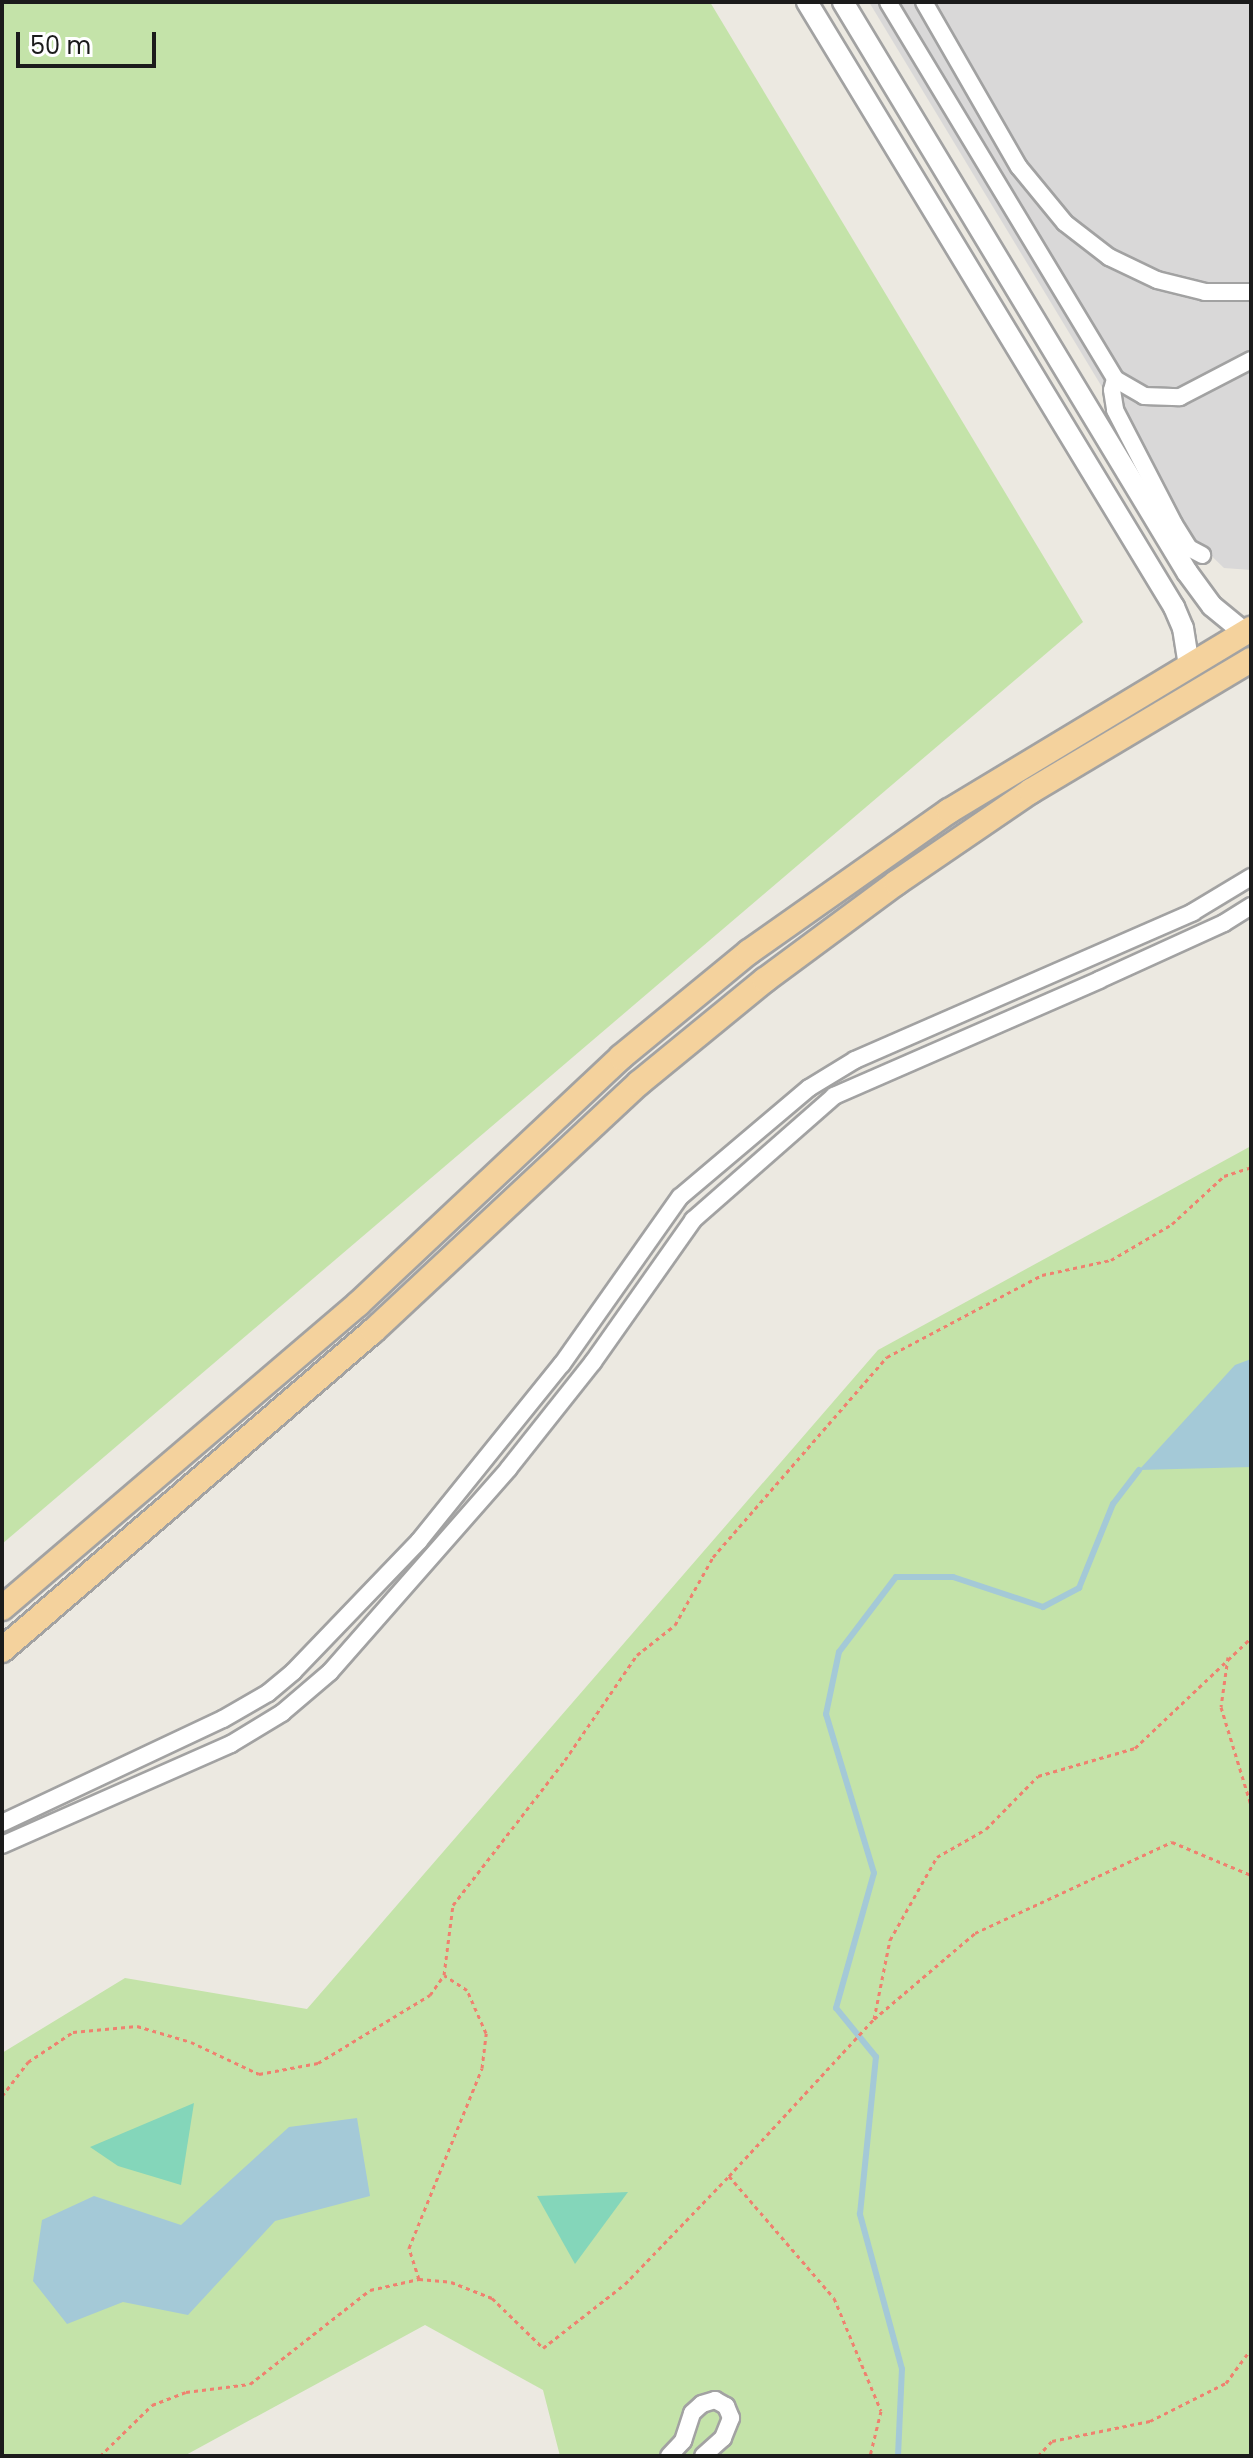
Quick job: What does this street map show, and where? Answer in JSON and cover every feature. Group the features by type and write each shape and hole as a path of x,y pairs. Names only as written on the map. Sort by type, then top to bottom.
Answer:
{"main road":[{"path":"2,1608 358,1304 621,1057 749,952 949,811 1248,631"},
{"path":"2,1650 373,1331 639,1083 755,989 896,883 1020,799 1251,660"}],"street":[{"path":"807,2 1174,607 1183,628 1189,667"},
{"path":"843,2 1187,572 1212,606 1248,631"},
{"path":"888,2 1115,379 1144,396 1180,397 1251,360"},
{"path":"924,2 1019,167 1065,223 1109,257 1157,280 1205,292 1251,292"},
{"path":"995,181 1019,167"},
{"path":"1115,379 1115,410 1174,524 1189,548 1202,555"},
{"path":"2,1823 223,1719 268,1693 293,1672 419,1541 562,1364 680,1197 830,1074 1193,912 1251,877"},
{"path":"3,1843 231,1744 282,1713 318,1682 420,1573 509,1468 593,1362 693,1220 834,1096 1113,974 1224,923 1251,906"},
{"path":"615,1292 633,1304"},
{"path":"669,2456 685,2437 688,2420 696,2408 709,2401 721,2402 730,2412 723,2438 705,2455 685,2437"}],"path":[{"path":"2,2096 28,2062 73,2032 137,2026 191,2042 259,2074 318,2063 430,1995 444,1975 453,1905 565,1760 637,1655 675,1625 713,1557 887,1357 1042,1275 1111,1260 1172,1224 1224,1176 1251,1167"},
{"path":"874,2019 890,1940 937,1857 986,1829 1038,1776 1135,1748 1251,1638"},
{"path":"1228,1657 1221,1707 1251,1805"},
{"path":"100,2456 152,2405 186,2392 250,2384 370,2290 419,2279 451,2282 492,2298 543,2348 625,2284 874,2019 975,1933 1172,1842 1251,1875"},
{"path":"419,2279 409,2248 482,2068 486,2033 467,1990 444,1975"},
{"path":"729,2176 834,2298 881,2411 870,2456"},
{"path":"1038,2456 1052,2441 1150,2421 1226,2383 1251,2349"}],"shaded area":[{"path":"869,2 1251,2 1251,570 1224,568 1194,539"}],"green space":[{"path":"2,2 710,2 1083,622 2,1544"},
{"path":"1251,1146 1251,2456 560,2456 543,2390 425,2325 184,2456 2,2456 2,2053 125,1978 307,2009 878,1350"},
{"path":"194,2103 181,2185 118,2166 90,2147"},
{"path":"628,2192 575,2264 537,2196"}],"water":[{"path":"1251,1359 1251,1467 1139,1470 1235,1365"},
{"path":"357,2118 370,2196 275,2221 188,2315 123,2302 67,2324 33,2281 42,2220 94,2196 181,2225 289,2127"}],"waterway":[{"path":"898,2456 902,2369 860,2214 876,2057 836,2008 874,1873 826,1714 839,1652 896,1577 953,1577 1043,1607 1079,1588 1113,1504 1139,1470"}]}
